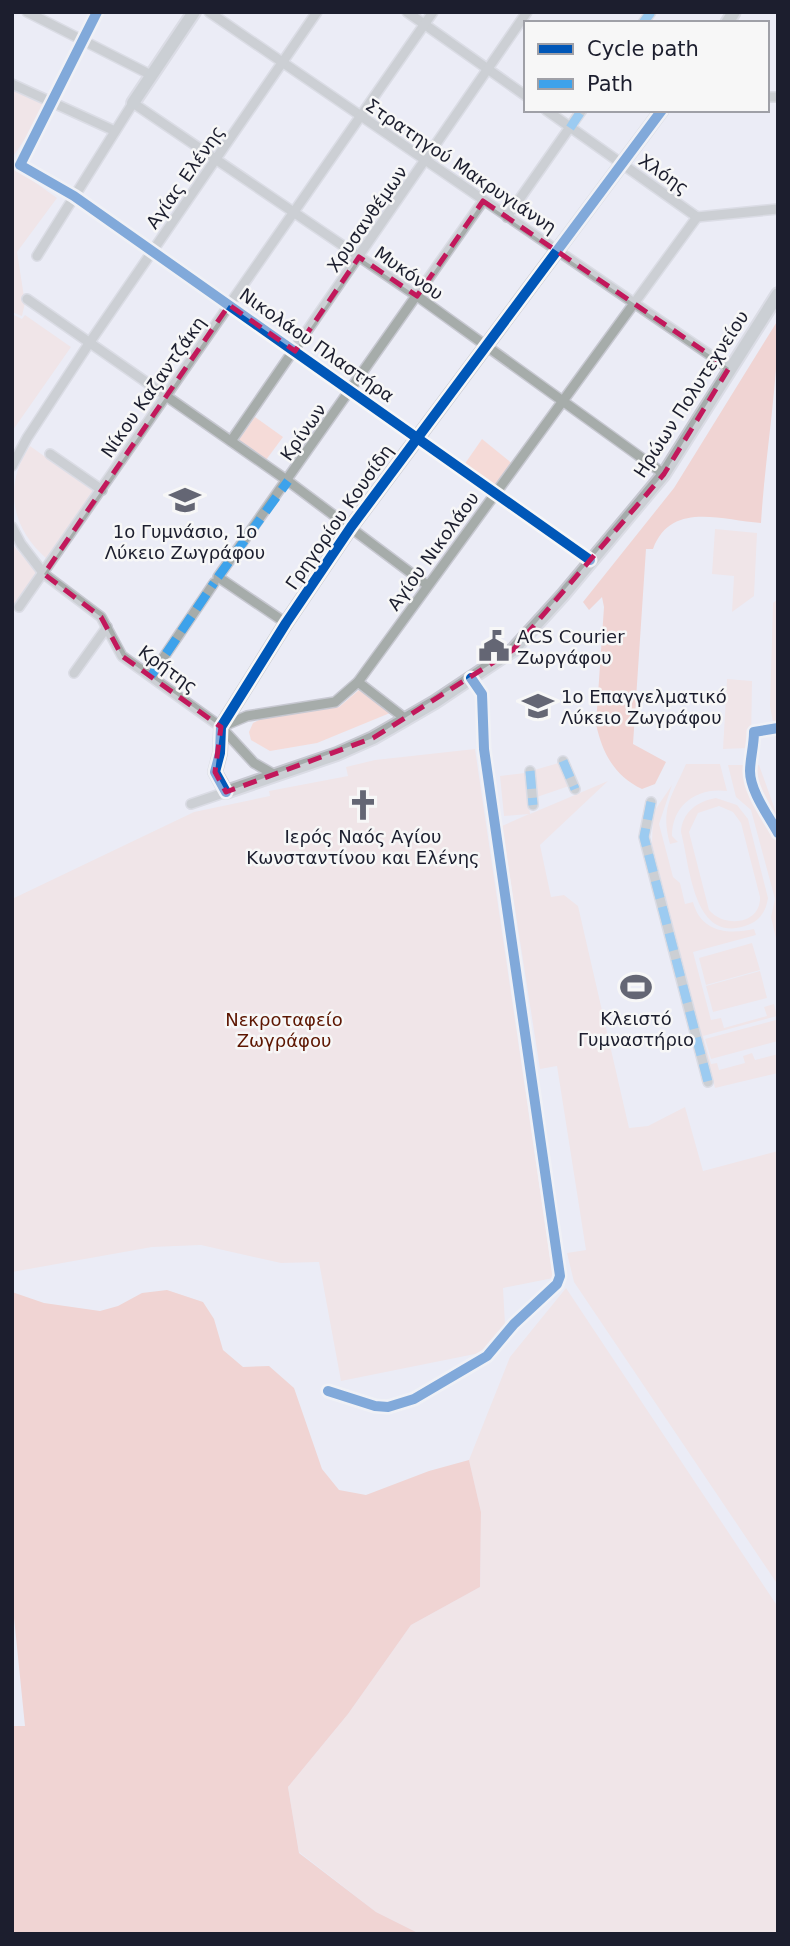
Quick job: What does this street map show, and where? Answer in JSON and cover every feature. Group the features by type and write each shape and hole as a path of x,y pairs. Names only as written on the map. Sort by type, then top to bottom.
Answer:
{"street":[{"path":"27,12 151,75"},
{"path":"52,101 97,12"},
{"path":"37,256 194,12"},
{"name":"Στρατηγού Μακρυγιάννη","path":"209,12 729,369"},
{"name":"Αγίας Ελένης","path":"12,466 27,438 90,342 317,12"},
{"path":"407,12 524,95"},
{"name":"Νίκου Καζαντζάκη","path":"19,607 433,12"},
{"name":"Χρυσανθέμων","path":"231,442 527,12"},
{"path":"12,84 115,131"},
{"name":"Νικολάου Πλαστήρα","path":"52,101 20,165 74,196 590,560"},
{"name":"Μυκόνου","path":"134,103 416,296 664,474"},
{"name":"Χλόης","path":"549,112 697,217 778,209"},
{"path":"508,217 581,112"},
{"name":"Γρηγορίου Κουσίδη","path":"226,792 215,773 220,753 220,727 286,623 351,527 661,112"},
{"name":"Κρίνων","path":"151,676 483,201"},
{"name":"Αγίου Νικολάου","path":"220,727 247,716 335,702 358,682 697,217"},
{"name":"Ηρώων Πολυτεχνείου","path":"226,792 337,754 407,720 513,650 564,594 664,474 778,294"},
{"path":"27,299 288,481 427,585"},
{"path":"50,454 102,490"},
{"path":"12,527 44,574"},
{"name":"Κρήτης","path":"44,574 101,617 122,656 220,727"},
{"path":"216,580 286,623"},
{"path":"74,673 107,627"},
{"path":"328,1391 375,1406 388,1407 414,1399 486,1356 514,1324 557,1284 560,1276 484,749 482,694 471,678"},
{"path":"358,682 407,720"},
{"path":"220,727 254,763 275,775"},
{"path":"563,761 575,789"},
{"path":"530,771 533,805"},
{"path":"191,804 226,792"},
{"path":"651,802 644,837 708,1082"}],"highlighted area":[{"path":"483,201 729,368 664,474 513,650 373,738 226,792 215,772 221,727 122,656 101,617 44,574 229,305 295,351 359,257 417,296"}],"green space":[{"path":"12,89 48,105 12,158"},
{"path":"12,162 19,171 57,198 17,252 25,303 22,316 12,312"},
{"path":"12,314 22,319 25,315 71,347 13,430"},
{"path":"255,417 283,437 266,460 238,441"},
{"path":"482,439 514,465 496,490 462,468"},
{"path":"30,446 93,491 47,559 25,534 15,505 16,476"},
{"path":"715,529 757,533 754,596 732,612 734,576 712,574"},
{"path":"12,544 38,574 12,607"},
{"path":"778,599 778,750 770,706 773,603"},
{"path":"727,679 752,681 751,745 748,748 723,749"},
{"path":"359,690 390,713 317,743 270,751 251,740 249,732 253,723 261,719 339,707"},
{"name":"Νεκροταφείο Ζωγράφου","path":"475,749 553,1278 503,1288 505,1324 480,1353 341,1381 319,1262 281,1263 201,1245 152,1247 12,1272 12,899 194,812 270,796 269,791 348,776 346,767 375,760"},
{"path":"562,762 572,785 534,798 531,771"},
{"path":"686,764 720,764 727,791 706,792 688,800 676,815 673,825 672,836 678,842 670,844 667,811"},
{"path":"728,765 759,765 778,818 778,947 771,917 775,899 751,810 736,797"},
{"path":"525,773 530,814 608,781 540,845 551,897 564,895 578,906 629,1128 648,1126 685,1107 703,1171 778,1151 778,1585 574,1282 567,1253 586,1250 557,1066 540,1069 502,826 529,814 504,816 500,776"},
{"path":"672,785 659,824 673,877 680,883 685,904 693,902 702,920 717,929 735,932 754,929 756,935 693,952 711,1020 721,1018 724,1028 767,1016 764,1007 774,1004 777,1016 703,1036 711,1064 717,1063 719,1070 745,1063 743,1056 752,1053 755,1060 778,1054 778,1073 715,1088 652,844 653,813"},
{"path":"716,798 737,805 748,819 768,898 761,916 745,926 728,928 714,923 704,913 691,881 682,825 692,809","holes":["719,806 733,812 741,823 760,897 755,913 740,921 723,920 709,910 689,832 698,813"]},
{"path":"752,943 760,970 706,985 699,958"},
{"path":"760,971 767,998 713,1012 706,986"},
{"path":"776,1020 778,1041 711,1059 705,1039"},
{"path":"566,1288 778,1607 778,1934 420,1934 376,1912 299,1852 288,1787 348,1714 411,1625 480,1587 481,1512 469,1460 510,1357"}],"shaded area":[{"path":"778,320 776,370 761,523 714,517 684,519 672,524 661,534 653,549 646,549 633,744 666,762 655,784 642,789 617,770 606,753 599,734 596,724 604,607 602,597 589,610 583,602 674,488"},
{"path":"167,1290 203,1302 214,1319 223,1350 243,1367 269,1366 294,1388 322,1469 339,1490 366,1495 429,1471 469,1460 481,1512 480,1587 411,1625 348,1714 288,1787 299,1853 376,1912 420,1934 12,1934 12,1726 25,1726 12,1598 12,1292 44,1303 100,1311 118,1306 142,1293"}],"marked path":[{"path":"644,21 651,12"},
{"path":"570,128 581,112"},
{"path":"218,577 288,481"},
{"path":"151,676 214,583"},
{"path":"563,761 575,789"},
{"path":"530,771 533,805"},
{"path":"651,802 644,837 708,1082"}],"cycle path":[{"path":"97,12 20,165 74,196 590,560"},
{"path":"226,792 215,772 220,753 221,727 286,623 351,527 661,112"},
{"path":"328,1391 375,1406 388,1407 414,1399 487,1356 514,1324 557,1284 560,1276 484,749 482,694 471,678"},
{"path":"778,728 754,732 750,771 756,795 778,833"}],"place":[{"name":"1ο Γυμνάσιο, 1ο Λύκειο Ζωγράφου","path":"185,500"},
{"name":"ACS Courier Ζωργάφου","path":"494,646"},
{"name":"1ο Επαγγελματικό Λύκειο Ζωγράφου","path":"538,706"},
{"name":"Ιερός Ναός Αγίου Κωνσταντίνου και Ελένης","path":"363,805"},
{"name":"Κλειστό Γυμναστήριο","path":"636,987"}]}
